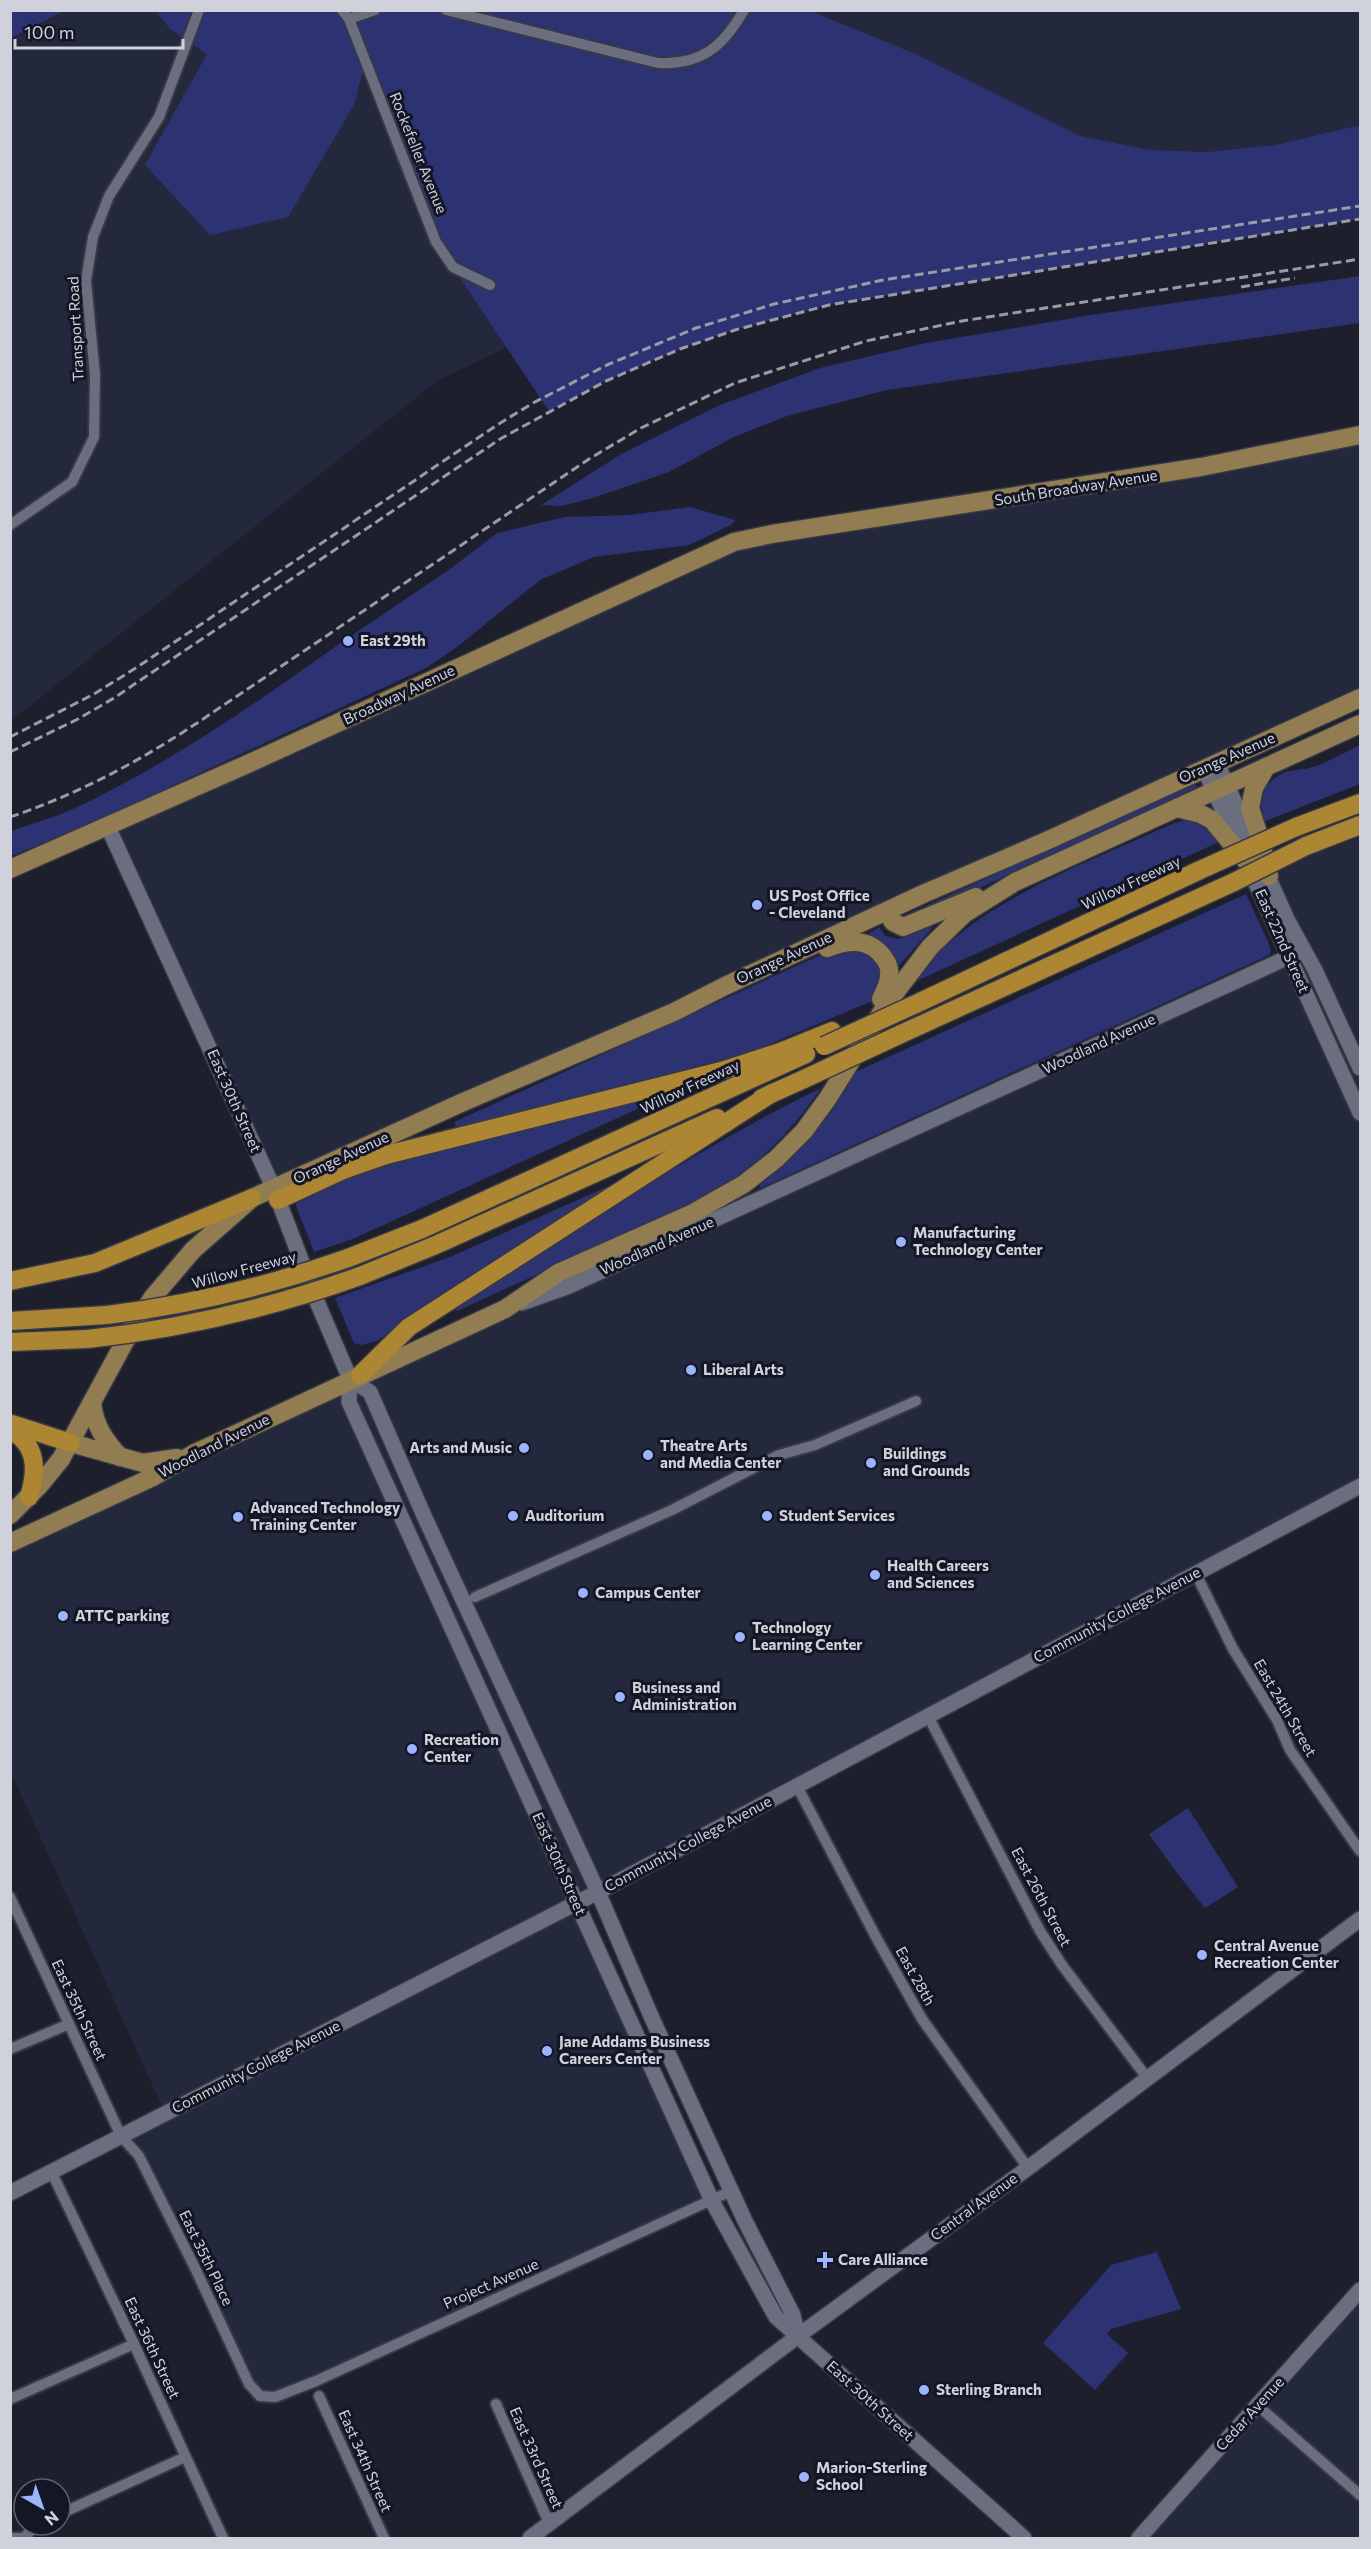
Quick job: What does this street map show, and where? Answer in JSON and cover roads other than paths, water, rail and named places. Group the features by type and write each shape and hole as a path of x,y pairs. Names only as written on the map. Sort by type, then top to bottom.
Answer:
{"highway":[{"name":"Willow Freeway","path":"10,1321 107,1315 190,1304 312,1271 348,1258 450,1217 924,995 1034,940 1128,903 1296,827 1360,803"},
{"path":"10,1342 87,1339 164,1329 243,1313 360,1276 480,1226 1360,825"},
{"path":"1308,850 1360,837"},
{"path":"276,1194 379,1157 721,1071 828,1038"},
{"path":"355,1377 409,1327 772,1093"},
{"path":"10,1281 95,1263 252,1198"},
{"path":"10,1424 71,1443"},
{"path":"10,1430 26,1441 33,1458 34,1479 29,1497"}],"main road":[{"name":"South Broadway Avenue","path":"791,531 1201,467 1360,435"},
{"name":"Broadway Avenue","path":"10,869 108,827 716,550 753,537 791,531"},
{"name":"Orange Avenue","path":"276,1194 461,1103 674,1012 887,911 1360,698"},
{"name":"Orange Avenue","path":"505,1309 558,1273 699,1209 727,1195 761,1172 804,1131 828,1098 856,1050 900,985 942,934 964,914 1015,882 1360,724"},
{"path":"1266,767 1254,788 1250,808 1269,876"},
{"path":"1176,808 1201,814 1212,820 1247,862"},
{"path":"887,911 895,924 907,926 1015,882"},
{"path":"674,1012 730,992 832,946 861,941 880,953 887,963 890,974 887,986 856,1050"},
{"path":"10,1515 50,1474 71,1443 130,1332 153,1297 193,1250 221,1228 252,1198 276,1194"},
{"path":"221,1228 276,1194"},
{"name":"Woodland Avenue","path":"10,1543 153,1477 193,1454 355,1377 505,1309"},
{"path":"92,1402 93,1415 100,1431 120,1457"},
{"path":"71,1443 134,1462 153,1462 193,1454"}],"street":[{"name":"Transport Road","path":"10,525 72,482 94,437 94,375 86,281 93,237 109,196 159,117 199,10"},
{"path":"345,15 375,10"},
{"path":"446,10 658,63 675,64 689,62 714,48 733,29 744,10"},
{"name":"Rockefeller Avenue","path":"345,15 436,242 453,267 490,285"},
{"name":"East 22nd Street","path":"1211,766 1269,876 1360,1068"},
{"name":"East 22nd Street","path":"1221,788 1247,862 1360,1113"},
{"name":"East 30th Street","path":"108,827 276,1194 318,1304 355,1377 370,1392 425,1518 598,1892 651,2016 731,2191 792,2315 798,2336"},
{"name":"Woodland Avenue","path":"505,1309 567,1287 1304,950"},
{"name":"East 30th Street","path":"355,1377 349,1402 712,2201 776,2317 1024,2538"},
{"path":"475,1597 672,1509 779,1455 813,1446 916,1401"},
{"name":"Community College Avenue","path":"10,2193 598,1892 1360,1486"},
{"name":"East 24th Street","path":"1196,1572 1233,1649 1278,1720 1290,1750 1360,1851"},
{"name":"East 26th Street","path":"928,1716 1046,1940 1062,1965 1148,2079"},
{"name":"East 28th","path":"797,1786 877,1939 922,2019 1028,2168"},
{"name":"East 35th Street","path":"10,1897 13,1911 121,2136"},
{"name":"Central Avenue","path":"530,2538 1360,1919"},
{"path":"10,2049 69,2024"},
{"name":"East 35th Place","path":"121,2136 139,2156 196,2270 249,2384 260,2396"},
{"name":"East 36th Street","path":"51,2171 223,2538"},
{"name":"Project Avenue","path":"260,2396 275,2397 316,2381 731,2191"},
{"name":"Cedar Avenue","path":"1139,2538 1360,2290"},
{"path":"10,2399 134,2344"},
{"name":"East 34th Street","path":"319,2396 384,2538"},
{"name":"East 33rd Street","path":"496,2404 549,2523"},
{"path":"1257,2405 1360,2495"},
{"path":"72,2509 185,2457"},
{"path":"10,2538 25,2538"}],"railway":[{"path":"10,737 94,694 139,666 533,403 607,365 696,328 774,304 883,280 1360,206"},
{"path":"10,752 78,719 114,698 500,439 606,381 680,349 735,330 829,305 1360,219"},
{"path":"10,817 87,786 159,747 589,459 641,428 735,383 866,341 962,321 1360,259"},
{"path":"1241,287 1295,278"}],"place":[{"name":"East 29th","path":"348,641"},
{"name":"US Post Office - Cleveland","path":"757,905"},
{"name":"Manufacturing Technology Center","path":"901,1242"},
{"name":"Liberal Arts","path":"691,1370"},
{"name":"Arts and Music","path":"524,1448"},
{"name":"Theatre Arts and Media Center","path":"648,1455"},
{"name":"Buildings and Grounds","path":"871,1463"},
{"name":"Auditorium","path":"513,1516"},
{"name":"Student Services","path":"767,1516"},
{"name":"Advanced Technology Training Center","path":"238,1517"},
{"name":"Health Careers and Sciences","path":"875,1575"},
{"name":"Campus Center","path":"583,1593"},
{"name":"ATTC parking","path":"63,1616"},
{"name":"Technology Learning Center","path":"740,1637"},
{"name":"Business and Administration","path":"620,1697"},
{"name":"Recreation Center","path":"412,1749"},
{"name":"Central Avenue Recreation Center","path":"1202,1955"},
{"name":"Jane Addams Business Careers Center","path":"547,2051"},
{"name":"Care Alliance","path":"825,2260"},
{"name":"Sterling Branch","path":"924,2390"},
{"name":"Marion-Sterling School","path":"804,2477"}]}
